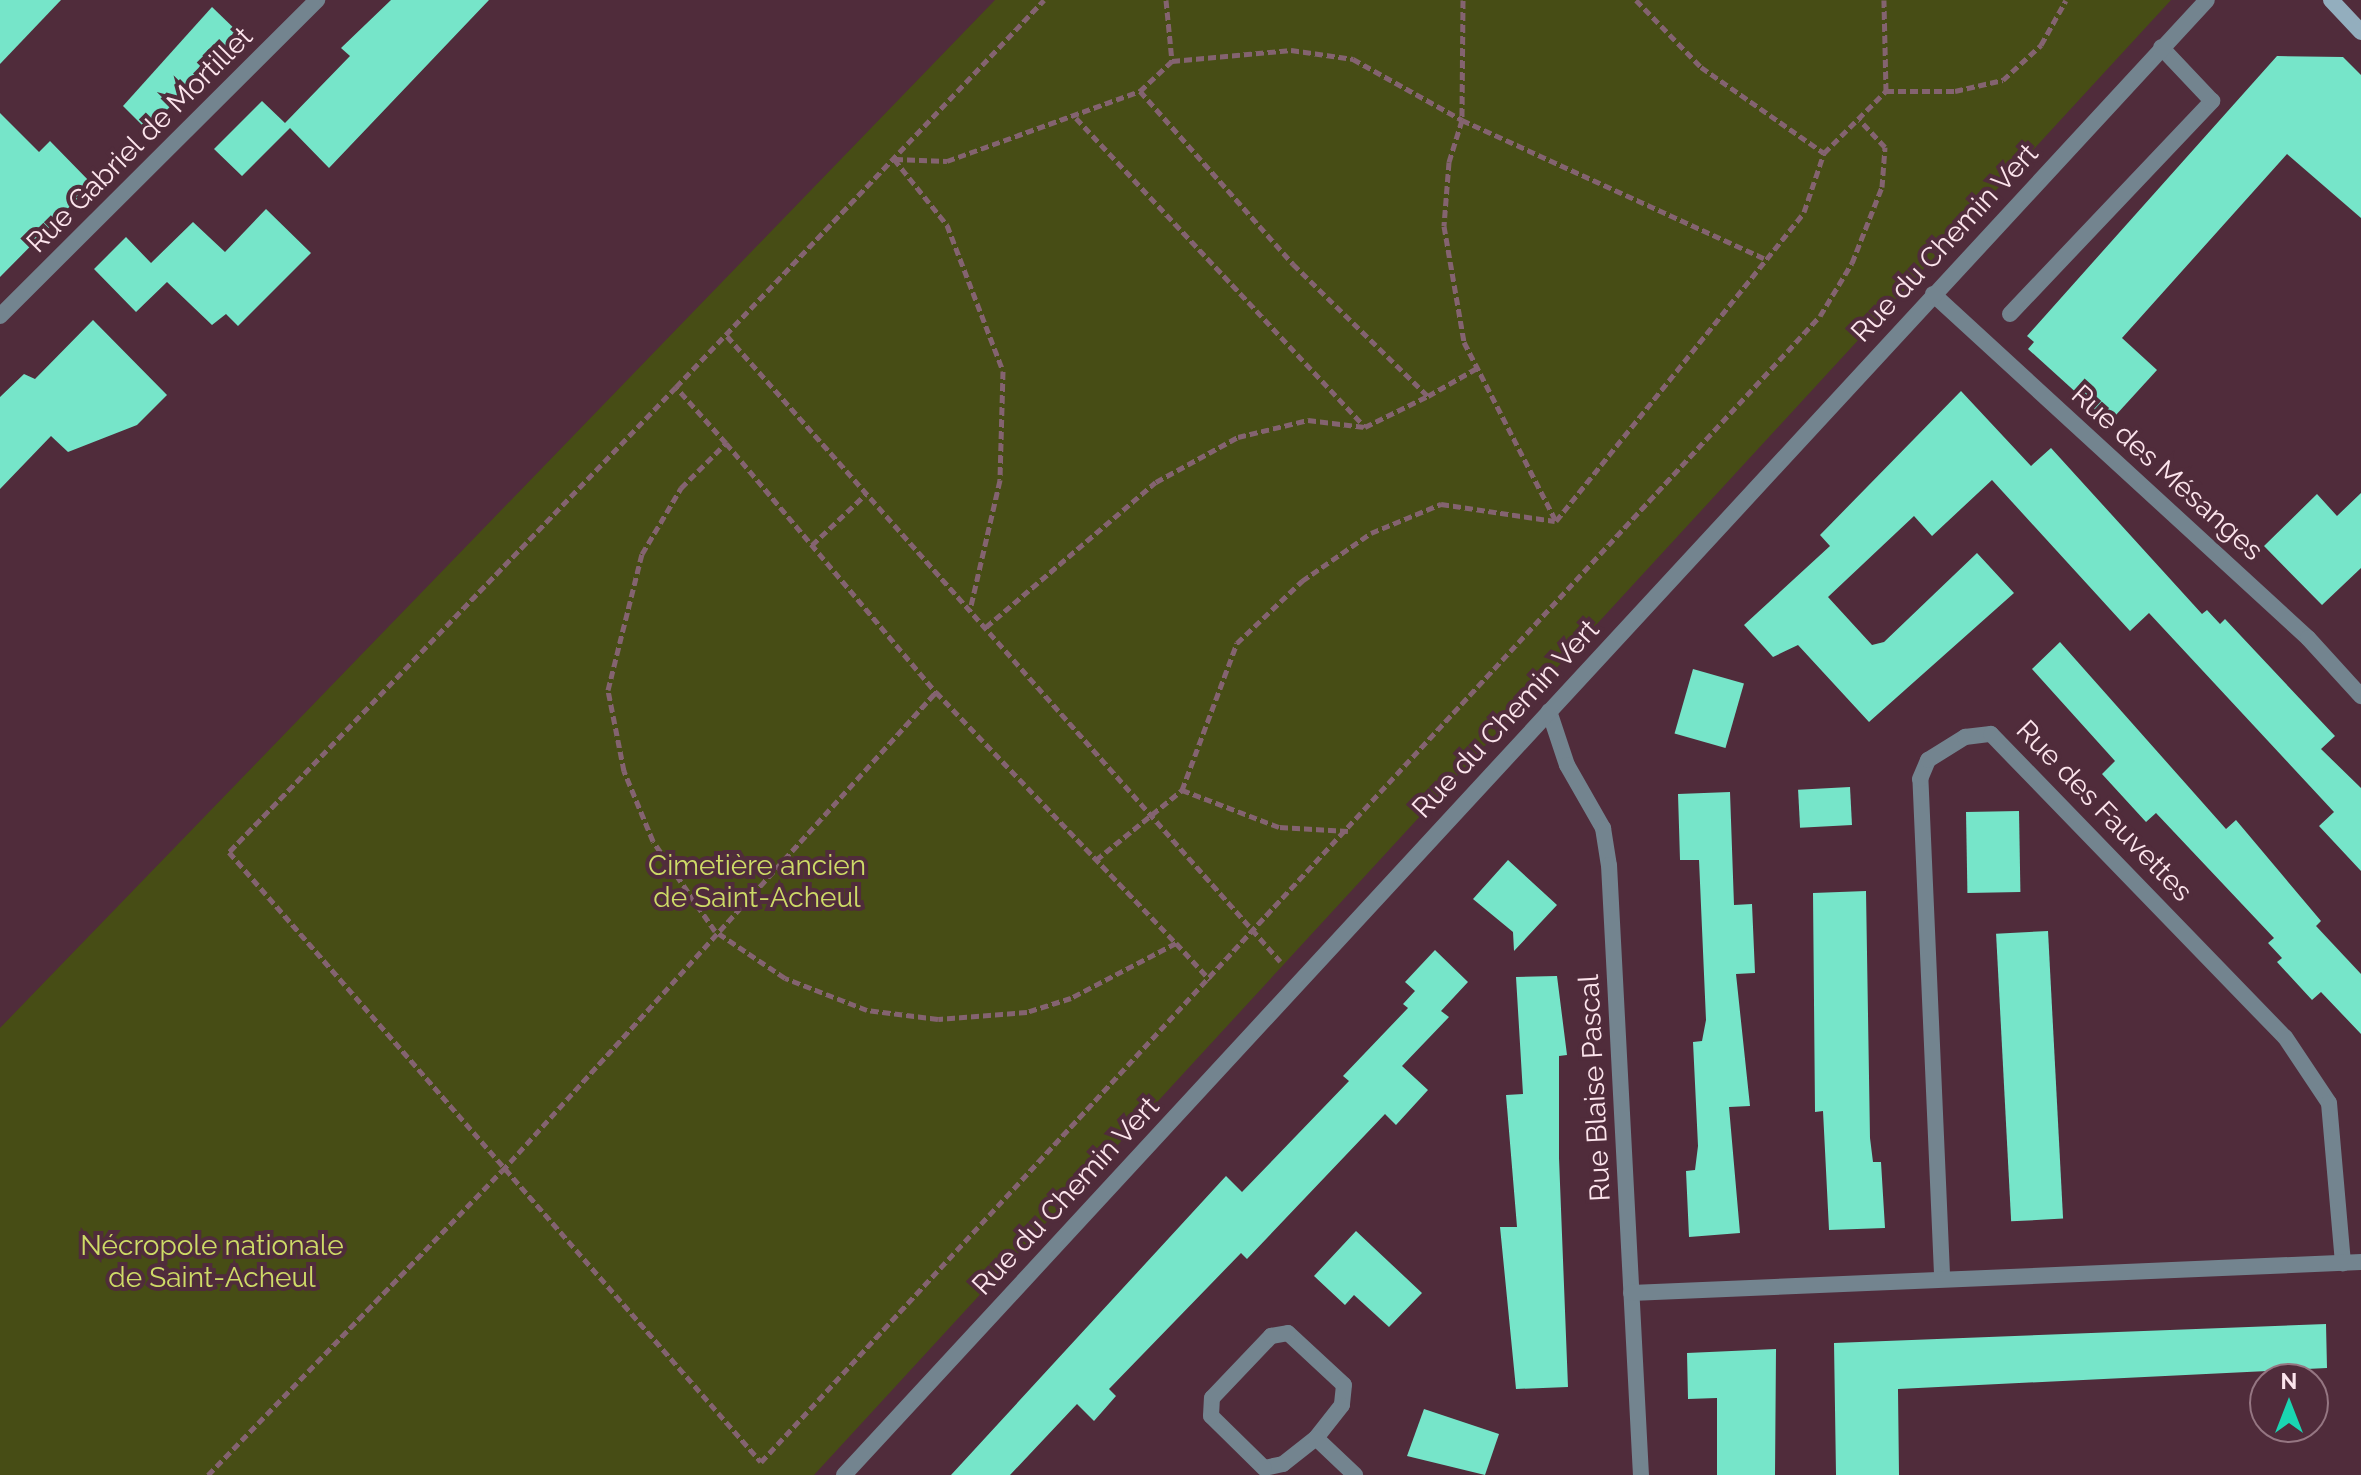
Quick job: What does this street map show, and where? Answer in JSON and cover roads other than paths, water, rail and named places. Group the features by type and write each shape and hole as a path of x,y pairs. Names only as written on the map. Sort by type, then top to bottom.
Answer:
{"main road":[{"path":"2331,0 2361,32"}],"street":[{"name":"Rue Gabriel de Mortillet","path":"0,316 317,0"},
{"name":"Rue du Chemin Vert","path":"844,1475 2207,0"},
{"path":"2010,314 2212,101 2161,47"},
{"name":"Rue des Mésanges","path":"1933,294 2308,638 2361,696"},
{"name":"Rue Blaise Pascal","path":"1549,711 1567,765 1603,828 1609,865 1641,1475"},
{"name":"Rue des Fauvettes","path":"1942,1274 1920,779 1928,760 1965,737 1991,734 2300,1059 2329,1103 2343,1263"},
{"path":"1631,1293 1942,1274 2361,1262"},
{"path":"1288,1333 1344,1385 1342,1405 1316,1438 1283,1464 1264,1468 1211,1416 1212,1398 1271,1336 1288,1333"},
{"path":"1316,1438 1355,1475"}],"park label":[{"name":"Cimetière ancien de Saint-Acheul","path":"757,882"},
{"name":"Nécropole nationale de Saint-Acheul","path":"212,1262"}]}
